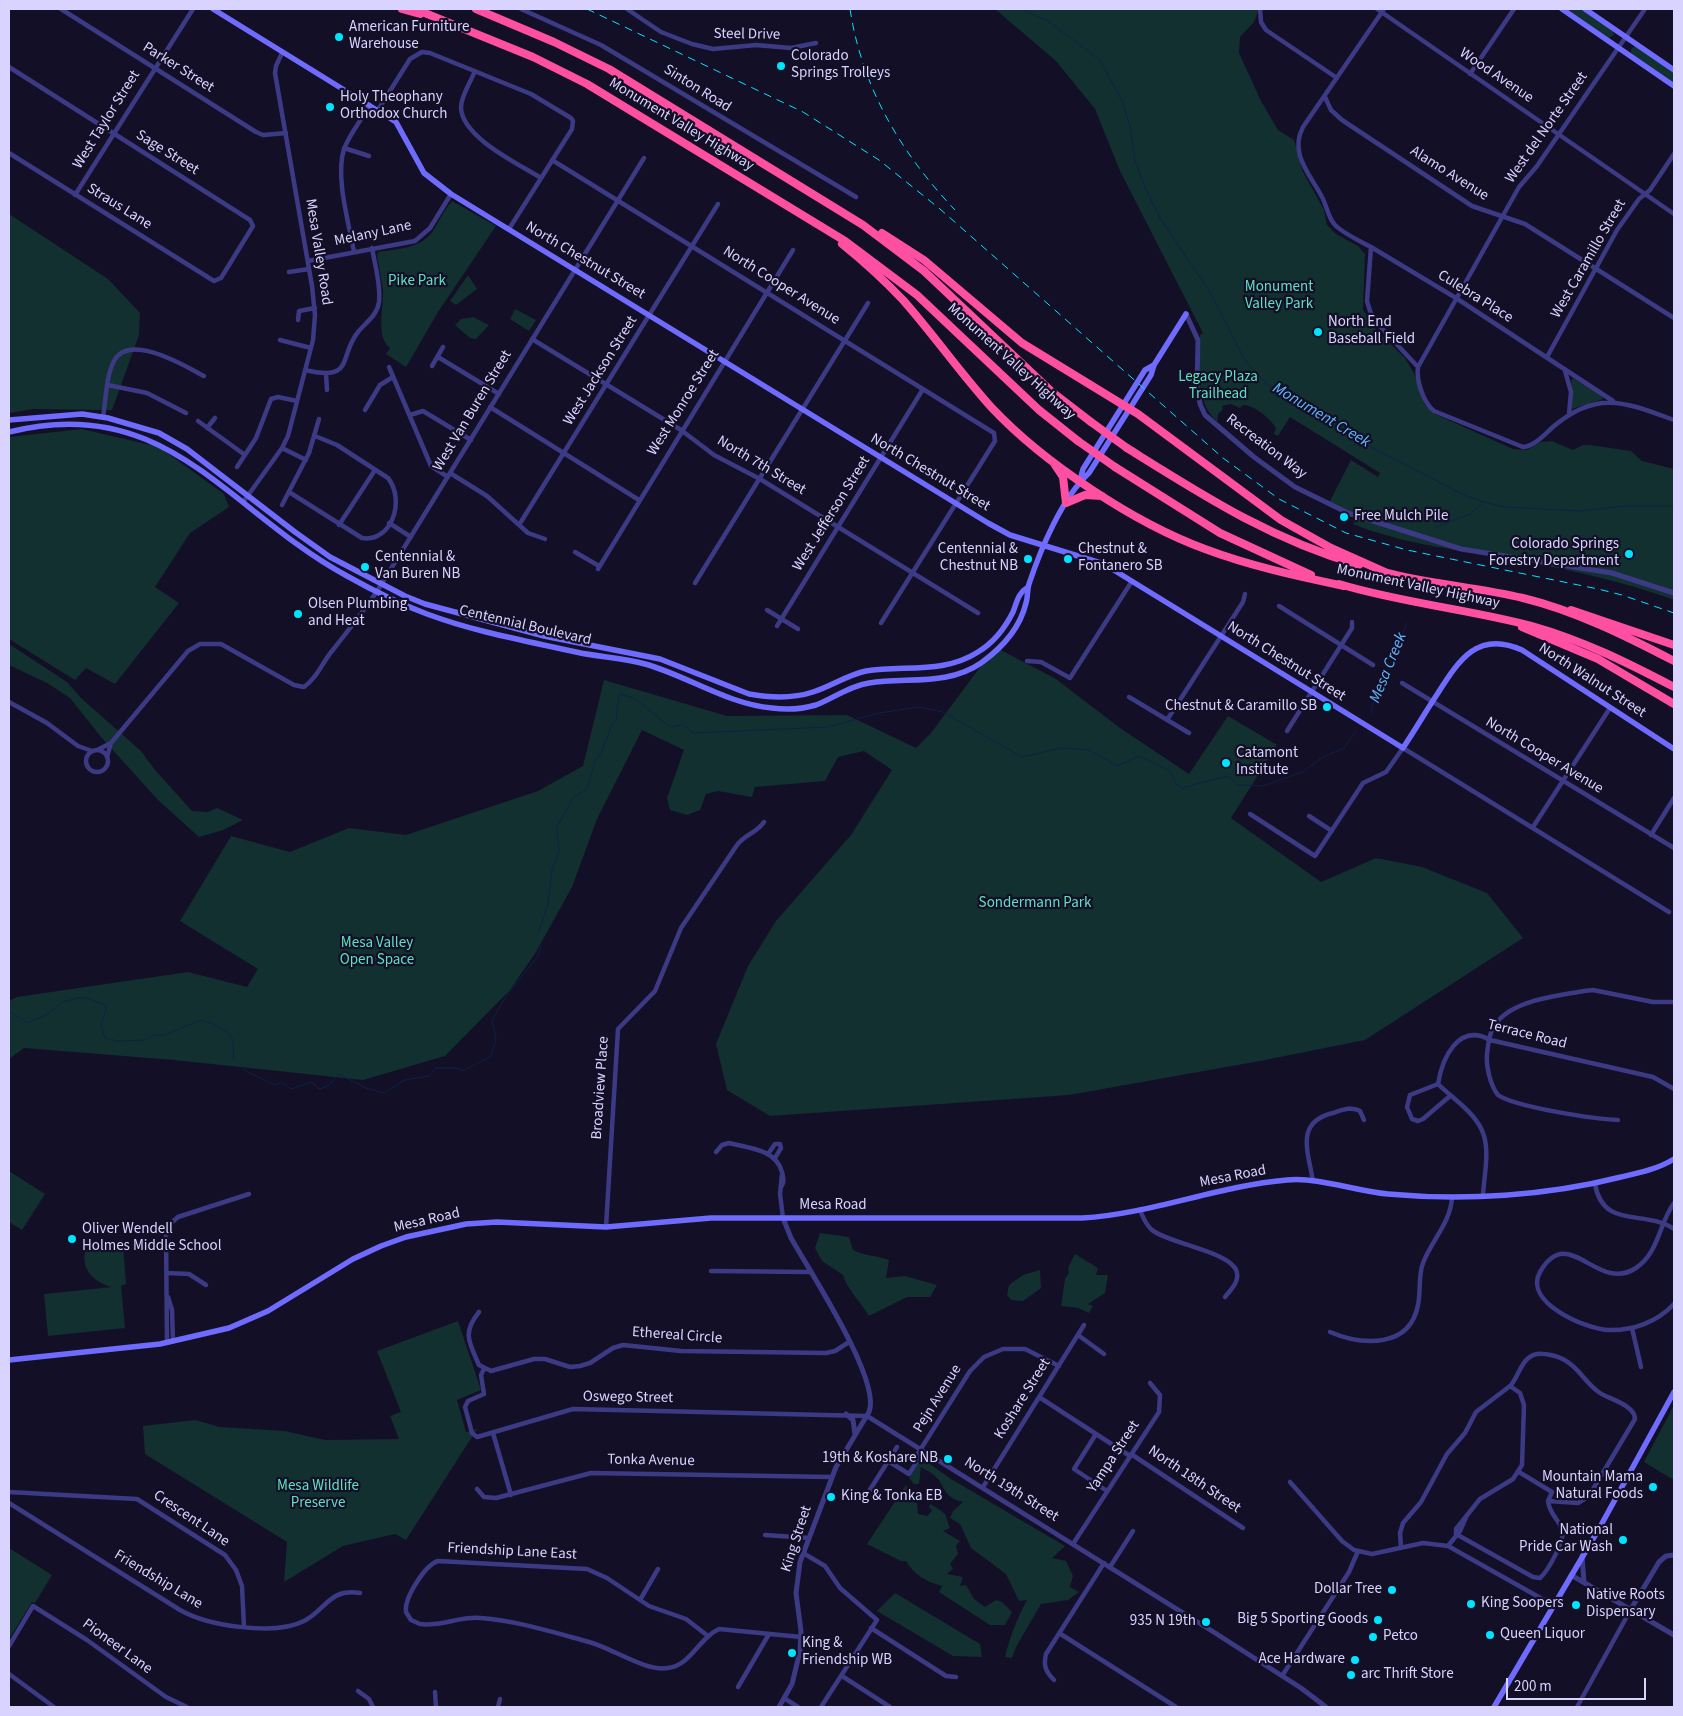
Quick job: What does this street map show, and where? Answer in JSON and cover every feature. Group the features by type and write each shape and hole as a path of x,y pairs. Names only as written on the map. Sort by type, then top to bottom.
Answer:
{"highway":[{"path":"402,9 445,21"},
{"name":"Monument Valley Highway","path":"415,9 532,57 592,86 859,250 906,286 1038,410 1114,467 1220,533 1285,565 1344,586 1383,596 1504,620 1585,643 1674,687"},
{"name":"Monument Valley Highway","path":"476,9 548,39 605,67 847,214 924,270 1052,392 1127,448 1230,512 1302,546 1387,573 1488,591 1547,605 1621,633 1674,661"},
{"path":"847,214 894,240 924,260 1032,350 1127,406 1281,520 1330,548 1387,573"},
{"path":"811,220 886,283 992,407 1021,435 1080,480 1162,530 1207,550 1263,568 1344,586"},
{"path":"1048,457 1063,477 1066,503 1085,496 1106,497"},
{"path":"1547,605 1585,613 1674,645"},
{"path":"1504,620 1598,659 1674,704"}],"main road":[{"name":"North Chestnut Street","path":"213,9 370,105 399,125 424,173 451,194 1004,532 1097,561 1403,748"},
{"path":"1562,9 1674,86"},
{"path":"1585,9 1674,70"},
{"name":"Centennial Boulevard","path":"9,432 48,425 82,424 130,433 156,442 188,460 320,560 377,592 427,614 542,645 634,661 752,705 790,709 814,705 853,687 868,683 936,679 976,666 1003,644 1015,629 1027,600 1028,587 1045,545 1080,480 1083,469 1127,406 1145,370 1154,364 1186,314"},
{"name":"Centennial Boulevard","path":"9,420 82,414 103,417 160,433 187,448 330,556 381,585 425,604 544,636 642,654 749,694 783,698 814,692 841,680 867,672 927,668 963,660 985,648 1003,629 1021,591 1028,587"},
{"name":"North Walnut Street","path":"1432,701 1464,656 1478,647 1493,644 1508,645 1522,650 1674,748"},
{"path":"1403,748 1432,701"},
{"name":"Mesa Road","path":"9,1360 170,1342 241,1324 277,1306 353,1259 406,1237 483,1222 606,1227 712,1218 1082,1218 1140,1210 1261,1183 1287,1180 1312,1181 1370,1192 1452,1197 1560,1190 1595,1184 1649,1170 1674,1159"},
{"path":"1494,1707 1674,1392"}],"street":[{"name":"Parker Street","path":"61,9 256,132 263,135 286,133"},
{"name":"West Taylor Street","path":"75,195 193,9"},
{"name":"Sinton Road","path":"521,9 606,48 856,198"},
{"name":"Steel Drive","path":"628,9 661,32 692,44 713,49 756,45 791,48 816,42"},
{"path":"1260,9 1261,22 1266,30 1337,78"},
{"name":"Wood Avenue","path":"1377,9 1383,10 1470,74 1674,214"},
{"path":"1470,74 1514,9"},
{"name":"West del Norte Street","path":"1418,367 1523,181 1559,134 1645,9"},
{"path":"1325,97 1383,10"},
{"name":"Mesa Valley Road","path":"244,501 282,448 311,348 315,308 275,73 282,52"},
{"path":"378,110 410,60 419,52 430,53 531,94 573,121 572,129 509,229"},
{"name":"Sage Street","path":"9,67 252,222 252,228 220,278 216,281"},
{"path":"475,71 461,104 463,116 470,128 481,139 541,178"},
{"name":"Culebra Place","path":"1325,97 1303,127 1299,137 1298,148 1304,170 1321,194 1333,224 1456,298 1613,401 1674,420"},
{"name":"Alamo Avenue","path":"1325,97 1331,110 1342,120 1472,206 1525,224 1674,318"},
{"path":"354,252 341,174 344,148 370,105"},
{"path":"344,148 369,156"},
{"name":"Straus Lane","path":"9,153 216,281"},
{"name":"West Caramillo Street","path":"1546,357 1618,230 1644,193 1650,190 1674,154"},
{"name":"West Van Buren Street","path":"111,743 188,651 200,644 222,644 294,685 304,687 313,681 377,592 644,158"},
{"name":"North Cooper Avenue","path":"552,160 992,431 995,435 994,440 956,504"},
{"name":"Melany Lane","path":"308,261 411,242 430,228 451,194"},
{"name":"West Jackson Street","path":"519,524 718,204"},
{"path":"1371,247 1367,302 1370,311 1376,322 1418,367 1419,381 1431,408 1523,448 1530,445 1569,414 1613,401"},
{"path":"305,370 326,374 344,364 354,338 377,310 380,294 372,248"},
{"name":"West Monroe Street","path":"575,552 598,568 793,250"},
{"path":"288,272 309,269"},
{"path":"695,583 868,303"},
{"path":"298,320 299,311 315,308"},
{"name":"Recreation Way","path":"1186,314 1198,340 1197,387 1200,404 1205,415 1254,457 1295,487 1348,513 1461,549 1612,573 1674,593"},
{"name":"North 7th Street","path":"532,339 682,430 714,455 760,479 978,613"},
{"path":"280,340 311,348"},
{"path":"432,366 443,347"},
{"path":"103,417 108,385 116,357 131,349 145,350 204,376"},
{"path":"438,356 499,394"},
{"path":"389,367 431,466 487,496 528,533 545,539"},
{"path":"1565,371 1571,392 1569,414"},
{"path":"326,374 327,390"},
{"path":"365,410 380,385 393,377"},
{"path":"108,385 147,393 186,412"},
{"name":"West Jefferson Street","path":"777,626 924,389"},
{"path":"237,467 256,438 271,399 278,397 297,401"},
{"path":"490,407 639,500"},
{"path":"410,416 423,411 471,440"},
{"path":"207,428 215,418"},
{"path":"282,505 306,460 319,419"},
{"path":"198,421 245,455"},
{"path":"289,492 352,534 366,539 378,536 389,523 397,505 395,490 388,478 333,443 315,436"},
{"path":"282,448 306,460"},
{"path":"339,525 375,470"},
{"path":"881,623 956,504"},
{"path":"389,523 411,537"},
{"path":"1027,661 1041,662 1070,678 1132,582"},
{"path":"1167,720 1243,602 1244,594"},
{"path":"1279,606 1373,665"},
{"path":"767,610 798,629"},
{"path":"1287,731 1352,628 1352,622"},
{"name":"North Cooper Avenue","path":"1402,683 1562,782 1674,848"},
{"path":"1129,697 1189,733"},
{"path":"9,702 47,723 78,746 86,758 89,768 97,772 106,767 111,743"},
{"path":"1533,827 1610,708"},
{"path":"86,758 95,750 111,743"},
{"path":"78,746 95,750 107,757"},
{"path":"1250,814 1316,856 1363,783 1386,772 1403,748"},
{"name":"North Chestnut Street","path":"1403,748 1669,912"},
{"path":"1651,835 1674,798"},
{"path":"1309,816 1332,831"},
{"name":"Broadview Place","path":"606,1227 618,1029 656,991 681,928 742,838 761,827 764,822"},
{"path":"1618,1120 1598,1119 1526,1105 1501,1097 1493,1088 1487,1061 1492,1029 1505,1015 1526,1003 1593,990 1653,1002 1672,1002"},
{"name":"Terrace Road","path":"1438,1084 1443,1061 1456,1044 1474,1035 1653,1077 1674,1090"},
{"path":"1450,1096 1423,1119 1418,1121 1412,1119 1407,1107 1410,1095 1438,1084 1474,1119 1484,1134 1483,1195"},
{"path":"1312,1181 1307,1143 1309,1129 1313,1121 1323,1115 1354,1108 1360,1111 1364,1120"},
{"path":"716,1152 726,1143 768,1154 775,1158 782,1174 780,1179 783,1218 791,1238 862,1367 872,1402 867,1416"},
{"path":"768,1154 775,1144 780,1144 781,1148 775,1158"},
{"path":"1595,1184 1601,1201 1613,1212 1664,1223 1674,1229"},
{"path":"170,1342 167,1232 172,1222 178,1217 249,1194"},
{"path":"1330,1332 1353,1339 1378,1342 1395,1336 1408,1327 1418,1305 1422,1266 1446,1220 1452,1197"},
{"path":"1674,1203 1648,1257 1631,1271 1621,1273 1604,1272 1574,1254 1564,1252 1550,1258 1538,1276 1538,1290 1542,1298 1572,1319 1597,1328 1632,1328 1652,1320 1674,1304"},
{"path":"1140,1210 1147,1224 1159,1235 1217,1256 1232,1264 1236,1270 1237,1278 1225,1297"},
{"path":"711,1271 811,1272"},
{"path":"168,1273 189,1274 206,1285"},
{"path":"479,1312 469,1324 468,1334 478,1363 484,1369"},
{"name":"Koshare Street","path":"983,1487 1084,1325"},
{"path":"1632,1328 1641,1367"},
{"path":"1078,1335 1099,1348 1104,1354"},
{"name":"Ethereal Circle","path":"484,1369 493,1371 534,1359 545,1359 564,1366 580,1366 590,1363 613,1348 622,1345 826,1353 835,1351 849,1342"},
{"name":"Pejn Avenue","path":"888,1461 909,1474 921,1449 970,1370 984,1357 1003,1348 1025,1348 1059,1366"},
{"path":"1401,1547 1402,1525 1421,1502 1447,1454 1465,1433 1476,1412 1510,1386 1520,1368 1533,1356 1552,1356 1567,1361 1594,1388 1630,1409 1635,1415 1633,1423 1589,1496 1578,1503 1548,1502"},
{"name":"Oswego Street","path":"484,1369 481,1375 484,1394 468,1401 465,1409 474,1436 493,1433 573,1409 867,1416"},
{"name":"Yampa Street","path":"1073,1544 1160,1409 1160,1395 1150,1383"},
{"path":"1448,1546 1456,1534 1460,1532 1467,1515 1484,1495 1513,1479 1520,1472 1522,1465 1524,1405 1520,1393 1510,1386"},
{"name":"North 18th Street","path":"1039,1397 1243,1528"},
{"path":"846,1414 853,1420 855,1434"},
{"name":"King Street","path":"779,1707 796,1675 801,1637 796,1592 798,1568 832,1477 867,1416"},
{"name":"North 19th Street","path":"867,1416 1104,1563 1282,1676 1326,1707"},
{"path":"493,1433 511,1495"},
{"path":"1096,1434 1074,1469 1107,1491"},
{"path":"866,1496 897,1447"},
{"path":"1456,1534 1533,1577 1543,1576 1562,1542 1563,1532 1550,1510 1548,1502 1552,1492 1520,1472"},
{"name":"Tonka Avenue","path":"477,1489 484,1498 496,1498 591,1473 832,1477"},
{"path":"1290,1482 1336,1535 1358,1551 1372,1554 1430,1543 1448,1546 1553,1605"},
{"name":"Crescent Lane","path":"9,1492 137,1498 225,1556 236,1570 242,1586 244,1627"},
{"name":"Friendship Lane","path":"9,1503 189,1615 208,1622 244,1627 284,1627 306,1621 329,1600 348,1591 360,1593"},
{"path":"1110,1567 1133,1531"},
{"path":"765,1536 808,1538"},
{"path":"1282,1676 1349,1572 1358,1551"},
{"path":"803,1554 825,1566 840,1588 876,1620 821,1707"},
{"path":"1576,1707 1659,1562 1666,1556 1674,1555"},
{"path":"1582,1556 1584,1582"},
{"name":"Friendship Lane East","path":"443,1560 586,1569 607,1578 640,1600 649,1606 686,1619 708,1636 680,1664 665,1669 652,1667 601,1645 560,1632 480,1618 420,1624 403,1612 407,1599 427,1567 434,1562 443,1560"},
{"path":"1054,1680 1047,1672 1044,1659 1104,1563"},
{"path":"640,1600 658,1569"},
{"path":"1571,1575 1674,1635"},
{"name":"Pioneer Lane","path":"9,1646 33,1606 87,1640 166,1697 187,1707"},
{"path":"708,1636 723,1628 801,1637"},
{"path":"871,1628 946,1676 956,1677"},
{"path":"1059,1633 1176,1707"},
{"path":"738,1687 769,1634"},
{"path":"9,1674 54,1707"},
{"path":"842,1676 889,1707"},
{"path":"358,1691 369,1700 373,1707"},
{"path":"435,1692 436,1707"},
{"path":"784,1698 798,1707"},
{"path":"498,1707 500,1699"}],"green space":[{"name":"Monument Valley Park","path":"995,9 1259,9 1254,22 1240,37 1239,53 1261,101 1278,130 1294,140 1302,170 1324,210 1327,225 1336,234 1358,246 1365,254 1363,310 1377,331 1405,358 1415,375 1425,405 1435,414 1513,449 1527,450 1541,442 1552,441 1573,450 1583,445 1590,445 1631,451 1642,461 1674,469 1674,600 1596,577 1413,542 1353,524 1358,514 1329,503 1351,460 1378,477 1380,473 1290,417 1278,436 1274,434 1276,428 1270,420 1257,409 1247,405 1243,405 1240,408 1231,404 1222,406 1223,409 1218,414 1217,422 1209,412 1201,392 1200,335 1203,333 1120,171 1095,109 1056,61"},
{"path":"1567,9 1580,9 1613,31 1614,35 1609,38"},
{"path":"1635,46 1674,73 1674,83 1631,53 1631,49"},
{"name":"Pike Park","path":"452,201 496,226 438,312 406,367 386,354 390,348 385,343 381,329 383,290 377,255 378,252 415,245 428,237"},
{"path":"9,214 108,279 140,313 139,335 112,410 34,409 9,413"},
{"path":"468,275 477,289 456,305 450,301"},
{"path":"515,309 536,320 529,331 510,319"},
{"path":"473,317 489,325 476,339 470,338 455,325 461,319"},
{"path":"1573,378 1603,396 1603,399 1572,409 1571,381"},
{"path":"82,429 159,447 224,494 229,507 190,533 155,587 179,603 115,684 86,668 75,680 9,639 9,437"},
{"path":"9,644 67,682 81,698 141,751 155,770 192,811 208,812 217,808 243,820 223,830 199,837 158,800 101,737 70,698 47,683 9,665"},
{"name":"Sondermann Park","path":"995,647 1056,679 1120,728 1189,774 1228,716 1277,745 1231,818 1321,882 1376,858 1422,867 1487,893 1523,938 1365,1040 1069,1095 770,1116 727,1090 716,1044 748,966 776,921 851,835 892,770 864,751 838,757 825,781 755,787 752,797 718,791 706,794 700,810 687,815 670,810 667,798 684,750 642,730 597,819 572,887 536,952 510,990 445,1056 363,1080 174,1060 24,1048 9,1059 9,1001 17,997 188,972 247,987 258,969 180,921 231,836 290,852 349,828 406,835 538,791 583,766 604,680 727,716 847,715 916,748 931,733"},
{"path":"9,1171 45,1194 22,1230 9,1222"},
{"path":"820,1233 849,1237 853,1250 889,1260 886,1278 905,1276 937,1285 930,1297 907,1297 869,1316 850,1290 843,1275 822,1261 815,1248"},
{"path":"123,1245 126,1284 121,1286 125,1328 48,1336 44,1294 112,1287 100,1283 91,1275 85,1265 85,1252"},
{"path":"1075,1254 1098,1268 1096,1275 1108,1275 1105,1293 1088,1304 1093,1306 1089,1313 1078,1308 1061,1306 1065,1279"},
{"path":"1040,1270 1041,1288 1023,1301 1011,1300 1007,1295 1009,1285 1023,1275"},
{"name":"Mesa Wildlife Preserve","path":"458,1321 481,1390 457,1400 466,1432 477,1429 406,1540 395,1534 343,1546 284,1582 287,1542 145,1454 143,1426 195,1420 220,1427 285,1431 325,1440 399,1439 390,1416 401,1412 377,1351"},
{"path":"1674,1405 1674,1480 1644,1462"},
{"path":"919,1456 951,1479 1065,1546 1052,1558 1066,1561 1073,1576 1070,1587 1079,1592 1068,1600 1041,1604 1016,1647 1012,1658 1005,1657 1014,1628 1027,1600 1019,1601 1006,1574 971,1548 960,1524 950,1518 953,1511 963,1502 950,1496 936,1477 921,1467 919,1484 914,1484 909,1478 918,1464"},
{"path":"906,1485 910,1492 909,1501 917,1503 918,1514 927,1516 932,1511 929,1507 930,1504 936,1507 945,1514 950,1528 943,1531 960,1541 956,1546 958,1554 950,1564 953,1569 947,1574 963,1577 960,1586 966,1585 974,1599 985,1607 996,1600 1002,1602 1012,1612 1005,1625 990,1625 939,1592 942,1586 921,1577 906,1561 901,1561 867,1544"},
{"path":"9,1548 52,1575 35,1603 32,1602 9,1639"},
{"path":"895,1593 980,1644 982,1657 953,1656 877,1611"}],"waterway":[{"name":"Monument Creek","path":"1021,9 1048,21 1100,60 1123,103 1130,127 1135,160 1145,188 1160,218 1210,292 1246,362 1270,387 1363,443 1466,496 1487,503 1504,507 1579,511 1625,506 1674,506"},
{"name":"Mesa Creek","path":"1436,527 1470,514 1484,502"},
{"name":"Mesa Creek","path":"1371,714 1372,706 1407,623"},
{"path":"538,933 548,904 552,869 559,851 557,827 573,798 587,789 595,761 602,751 612,724 616,720 619,694 634,698 669,726 675,727 682,724 694,733 828,727 879,713 919,707 943,712 1022,757 1061,748 1090,750 1117,766 1139,756 1170,771 1176,784 1182,788 1227,776 1238,785 1263,786 1302,772 1323,757 1344,748 1357,730"},
{"path":"242,1069 275,1085 282,1082 291,1089 312,1082 319,1089 328,1086 339,1074 366,1088 384,1093 405,1080 429,1076 436,1068 456,1068 463,1071 491,1056 496,1039 492,1020 507,995 538,956 541,946"},
{"path":"9,1011 28,1023 49,1013 62,1002 87,998 107,1006 101,1024 105,1038 118,1041 146,1040 154,1035 164,1035 201,1020 212,1023 227,1032 233,1040 234,1060"}],"railway":[{"path":"587,9 803,112 879,160 940,209 1223,458 1279,499 1346,533 1407,550 1598,589 1622,595 1674,613"},
{"path":"850,9 864,66 887,118 918,166 955,210"}],"place":[{"name":"American Furniture Warehouse","path":"339,37"},
{"name":"Colorado Springs Trolleys","path":"781,66"},
{"name":"Holy Theophany Orthodox Church","path":"330,107"},
{"name":"North End Baseball Field","path":"1318,332"},
{"name":"Free Mulch Pile","path":"1344,517"},
{"name":"Colorado Springs Forestry Department","path":"1629,554"},
{"name":"Centennial & Chestnut NB","path":"1028,559"},
{"name":"Chestnut & Fontanero SB","path":"1068,559"},
{"name":"Centennial & Van Buren NB","path":"365,567"},
{"name":"Olsen Plumbing and Heat","path":"298,614"},
{"name":"Chestnut & Caramillo SB","path":"1327,707"},
{"name":"Catamont Institute","path":"1226,763"},
{"name":"Oliver Wendell Holmes Middle School","path":"72,1239"},
{"name":"19th & Koshare NB","path":"948,1459"},
{"name":"Mountain Mama Natural Foods","path":"1653,1487"},
{"name":"King & Tonka EB","path":"831,1497"},
{"name":"National Pride Car Wash","path":"1623,1540"},
{"name":"Dollar Tree","path":"1392,1590"},
{"name":"King Soopers","path":"1471,1604"},
{"name":"Native Roots Dispensary","path":"1576,1605"},
{"name":"Big 5 Sporting Goods","path":"1378,1620"},
{"name":"935 N 19th","path":"1206,1622"},
{"name":"Queen Liquor","path":"1490,1635"},
{"name":"Petco","path":"1373,1637"},
{"name":"King & Friendship WB","path":"792,1653"},
{"name":"Ace Hardware","path":"1355,1660"},
{"name":"arc Thrift Store","path":"1351,1675"}],"park label":[{"name":"Legacy Plaza Trailhead","path":"1218,386"},
{"name":"Mesa Valley Open Space","path":"377,952"}]}
